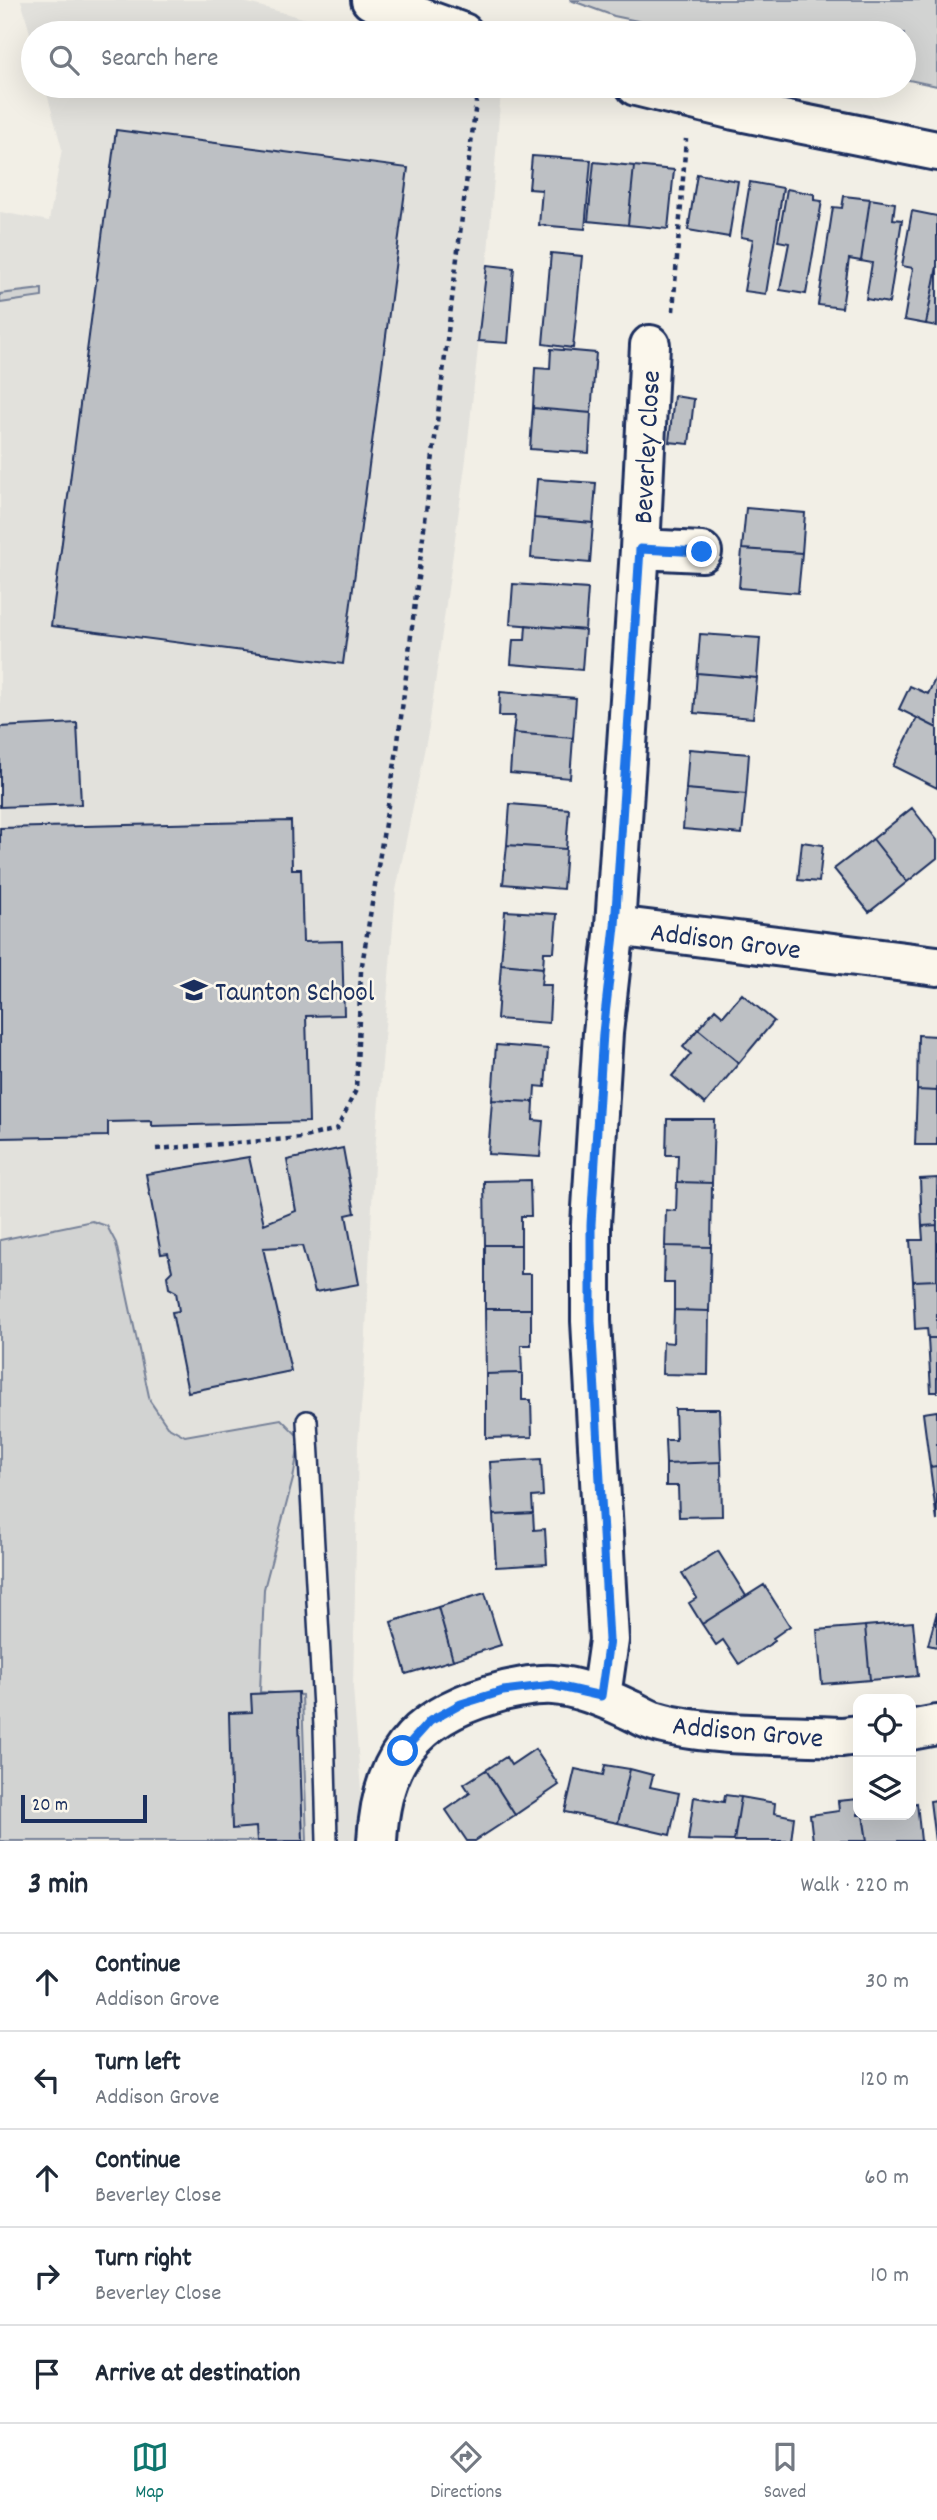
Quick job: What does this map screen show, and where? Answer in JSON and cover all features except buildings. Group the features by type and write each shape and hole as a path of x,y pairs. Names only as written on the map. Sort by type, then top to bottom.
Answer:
{"street":[{"path":"371,0 430,21"},
{"path":"683,98 937,151"},
{"name":"Beverley Close","path":"615,926 640,549 650,345"},
{"name":"Beverley Close","path":"640,549 702,552"},
{"name":"Addison Grove","path":"601,1696 609,1640 592,1334 591,1224 603,1033 615,926 937,966"},
{"name":"Addison Grove","path":"377,1841 379,1814 387,1779 403,1751 430,1721 461,1704 503,1691 552,1685 601,1696 656,1722 711,1731 853,1736"},
{"path":"916,1729 937,1725"}],"lane":[{"path":"307,1421 324,1727 327,1841"}],"path":[{"path":"156,1149 301,1138 337,1129 356,1090 361,971 397,750 477,98"},
{"path":"650,345 671,334 687,99"}],"shaded area":[{"path":"21,0 237,0 312,21 27,21"},
{"path":"570,0 937,0 937,86 916,82 916,21 638,21 614,16"},
{"name":"Taunton School","path":"48,98 500,98 487,265 466,459 429,727 396,890 374,1163 358,1443 353,1688 365,1841 0,1841 0,212 49,221 62,149"},
{"path":"42,289 42,297 0,303 0,294"},
{"path":"92,1221 107,1226 116,1243 150,1401 167,1426 185,1436 281,1419 300,1438 293,1479 264,1589 260,1692 302,1695 307,1841 0,1841 0,1240"}],"place":[{"name":"Taunton School","path":"194,990"}],"route":[{"path":"403,1751 430,1721 461,1704 503,1691 552,1685 601,1696 609,1640 591,1321 591,1224 603,1033 615,926 640,549 702,552"}]}
